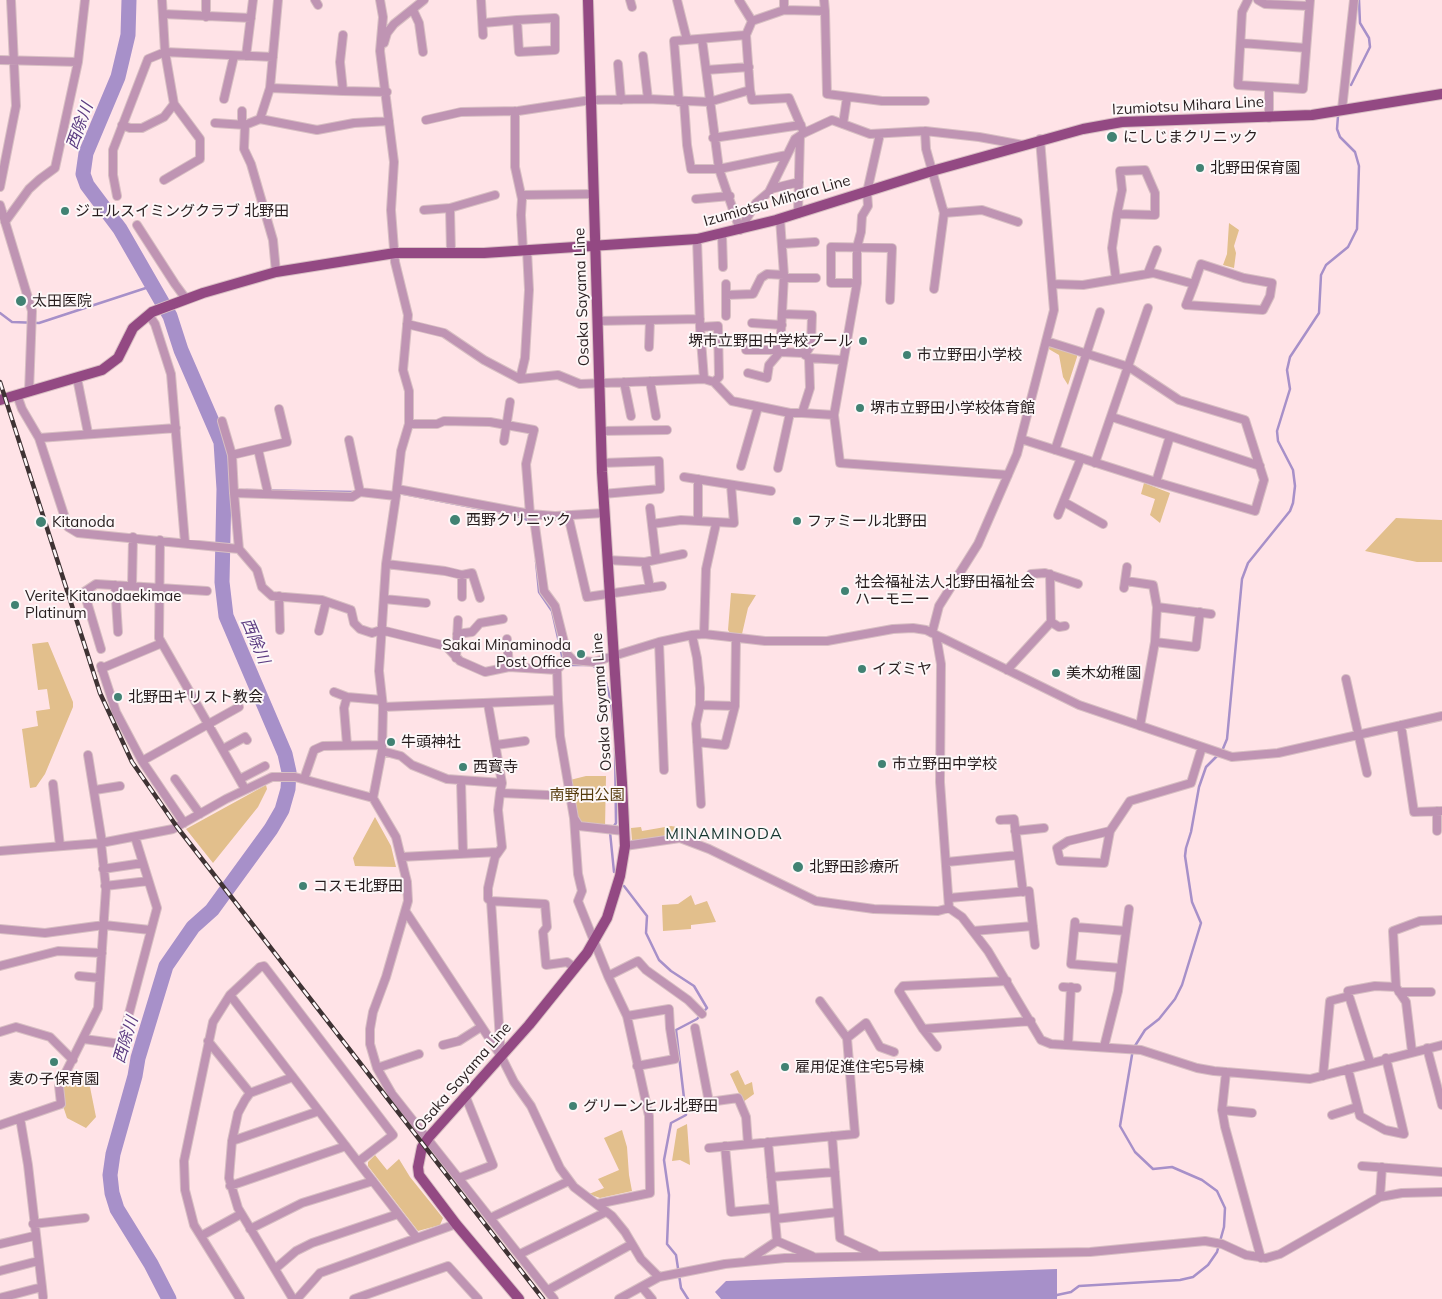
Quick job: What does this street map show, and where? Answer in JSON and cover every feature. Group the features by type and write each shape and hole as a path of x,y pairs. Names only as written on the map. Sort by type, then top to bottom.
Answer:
{"main road":[{"name":"Osaka Sayama Line","path":"519,1299 456,1224 419,1175 418,1167 422,1147 429,1137 501,1056 575,968 595,939 607,918 618,885 624,846 619,714 603,494 588,0"},
{"name":"Izumiotsu Mihara Line","path":"0,400 77,378 111,365 123,350 133,328 152,313 184,299 276,272 395,253 451,253 596,247 697,239 740,230 798,214 1040,139 1122,122 1312,115 1442,94"}],"street":[{"path":"0,187 16,106 11,0"},
{"path":"5,222 29,190 40,179 56,168 78,62 85,0"},
{"path":"162,0 165,52 174,104 200,139 200,159 164,180"},
{"path":"206,0 206,16"},
{"path":"246,56 253,0"},
{"path":"260,118 270,88 278,0"},
{"path":"380,0 383,17 380,52 394,162 391,210 399,282 408,315 402,370 409,391 409,424 401,451 386,564 379,671 382,704 382,748 373,798 396,837 407,882 406,912 370,1029 370,1044 377,1068 392,1094 429,1137 554,1299"},
{"path":"380,52 387,33 394,24 424,0"},
{"path":"481,0 484,34"},
{"path":"678,0 687,40"},
{"path":"739,0 752,21"},
{"path":"784,0 784,10"},
{"path":"824,0 827,94 882,101 925,101"},
{"path":"1248,0 1242,12 1238,85 1303,89 1309,3 1265,4 1258,0"},
{"path":"1342,109 1354,0"},
{"path":"413,10 419,23 424,52"},
{"path":"798,214 801,125 789,98 752,100 746,35 752,21 784,10 825,11"},
{"path":"162,14 251,18"},
{"path":"383,17 394,24"},
{"path":"483,23 516,20 555,18 555,50 519,52 516,20"},
{"path":"343,34 340,62 343,91"},
{"path":"746,35 674,41 691,169 719,169 787,154"},
{"path":"702,39 713,138 719,169 730,196 740,230"},
{"path":"1241,44 1306,48"},
{"path":"117,196 113,175 113,150 148,59 165,52 273,57"},
{"path":"224,99 234,56"},
{"path":"643,56 648,99"},
{"path":"0,60 78,62"},
{"path":"618,64 621,100"},
{"path":"706,70 748,67"},
{"path":"1269,87 1269,118"},
{"path":"270,88 386,92"},
{"path":"426,120 461,112 515,111 591,100 648,99 709,102 750,90"},
{"path":"843,124 847,96"},
{"path":"122,125 130,128 142,128 164,117 174,104"},
{"path":"242,111 244,149 251,164 273,240 276,272"},
{"path":"515,111 515,167 522,195 529,290 525,358 520,379"},
{"path":"215,123 243,125 260,118 316,130 389,121"},
{"path":"740,230 756,204 771,189 795,139 832,120 870,134 925,131 979,136 1023,144"},
{"path":"713,138 801,125"},
{"path":"925,131 926,149 944,213 934,289"},
{"path":"880,134 867,192 868,206 862,216 861,232 857,247 857,283 842,360 834,415 840,463 1008,475"},
{"path":"949,908 939,738 940,664 934,634 939,606 978,544 1008,475 1021,439 1054,310 1040,139"},
{"path":"1116,279 1112,248 1117,214 1122,190 1120,171 1145,170 1155,194 1155,215 1117,214"},
{"path":"771,189 799,182"},
{"path":"522,195 594,194"},
{"path":"424,210 450,208 495,195"},
{"path":"696,198 730,196"},
{"path":"0,204 32,311 29,392"},
{"path":"450,208 451,253"},
{"path":"944,213 982,210 1018,222"},
{"path":"748,373 767,378 769,365 780,351 784,276 780,219"},
{"path":"137,226 184,299"},
{"path":"722,234 723,267"},
{"path":"697,239 704,379"},
{"path":"783,244 815,242"},
{"path":"857,283 831,283 831,247 892,248 890,300"},
{"path":"1148,273 1157,250"},
{"path":"1201,264 1244,278 1272,282 1270,296 1263,310 1186,305 1194,284 1201,264"},
{"path":"1052,284 1083,285 1148,273 1194,284"},
{"path":"726,295 753,294 761,278 767,274 816,278"},
{"path":"726,284 726,316"},
{"path":"1095,463 1112,418 1148,308"},
{"path":"1055,450 1100,312"},
{"path":"152,313 171,374 185,543"},
{"path":"782,314 812,315 811,345 807,356 810,388 802,413"},
{"path":"649,347 650,320"},
{"path":"597,321 650,320 718,326 719,377 714,382"},
{"path":"752,323 782,325"},
{"path":"407,324 444,333 484,360 520,379 558,375 580,384 704,379 714,382 732,401 790,413 834,415"},
{"path":"1021,439 1255,511 1264,480 1244,420 1179,400 1129,367 1046,341"},
{"path":"746,350 780,351 842,360"},
{"path":"77,378 88,433"},
{"path":"650,381 656,416"},
{"path":"624,382 631,416"},
{"path":"17,394 22,409 39,438 68,527 78,533 133,537 236,549 257,570 262,587 272,596 326,602 351,610 354,623 360,629 372,633 381,630 446,646 456,658 485,672 509,668 557,670"},
{"path":"504,441 510,402"},
{"path":"741,466 758,407"},
{"path":"232,455 287,442 278,409"},
{"path":"778,468 790,413"},
{"path":"1112,418 1260,466"},
{"path":"222,420 232,455 236,549"},
{"path":"409,424 437,424 444,421 507,425 534,430 526,464 530,514 535,526 544,591 554,606 567,654 573,660 594,662 659,642 692,635 704,634 766,641 827,641 893,629 912,628 934,634 1079,705 1232,757 1278,753 1442,716"},
{"path":"39,438 176,428"},
{"path":"601,430 667,430"},
{"path":"1156,482 1170,436"},
{"path":"349,440 360,492"},
{"path":"258,449 268,493"},
{"path":"1058,515 1081,458"},
{"path":"602,463 659,461 660,489 603,494"},
{"path":"684,477 771,491"},
{"path":"698,479 698,521"},
{"path":"652,524 681,520 716,524 734,523 732,485"},
{"path":"234,493 352,497 360,492 396,493 530,514 568,515 604,513"},
{"path":"1064,502 1103,524"},
{"path":"650,508 656,560"},
{"path":"568,515 587,597 662,586"},
{"path":"704,634 706,570 716,524"},
{"path":"132,586 133,537"},
{"path":"160,540 158,630 162,643 246,789"},
{"path":"607,560 645,562 683,554"},
{"path":"645,562 650,588"},
{"path":"386,564 445,571 462,575 472,573 480,598"},
{"path":"1127,567 1125,585 1153,585 1157,607 1154,642 1140,726"},
{"path":"1031,574 1050,574 1078,584"},
{"path":"1007,670 1051,622 1050,574"},
{"path":"462,575 462,597"},
{"path":"101,649 84,592 96,584 207,591"},
{"path":"115,585 118,632"},
{"path":"279,596 280,630"},
{"path":"384,599 426,604"},
{"path":"319,631 326,602"},
{"path":"1157,607 1211,614"},
{"path":"1154,642 1196,647 1200,612"},
{"path":"457,634 472,632 480,623 503,619"},
{"path":"456,658 458,620"},
{"path":"1051,622 1059,626 1065,626"},
{"path":"692,635 697,658 700,705 696,724 696,742 701,804"},
{"path":"696,742 725,745 735,706 736,638"},
{"path":"507,639 509,668"},
{"path":"659,642 664,770"},
{"path":"162,643 102,668 120,720 142,761 184,823"},
{"path":"569,656 557,670 558,700 560,736 574,818 578,874 582,891 578,901 595,939 608,976 627,1016 649,1116 650,1193 597,1204"},
{"path":"1346,679 1367,774"},
{"path":"334,692 347,697 382,704 488,704 558,700"},
{"path":"347,697 344,708 347,745"},
{"path":"488,704 502,783 498,810 502,847 498,852 489,879 488,899 491,901 501,1056"},
{"path":"700,705 735,706"},
{"path":"142,761 238,707"},
{"path":"1401,725 1414,812 1439,811 1436,831"},
{"path":"223,749 245,737 247,740"},
{"path":"496,745 525,741"},
{"path":"304,779 314,750 324,746 347,745 382,748 401,756 412,764 447,778 462,781 502,783"},
{"path":"1110,831 1068,841 1057,848 1060,861 1104,863 1110,831 1130,801 1191,784 1202,747"},
{"path":"0,1125 61,1104 59,1086 98,1008 105,886 102,843 88,755"},
{"path":"240,779 265,766"},
{"path":"0,851 102,843 174,829 246,789 272,777 295,777 373,798"},
{"path":"176,779 200,814"},
{"path":"462,781 463,854"},
{"path":"53,784 60,846"},
{"path":"95,790 120,786"},
{"path":"500,793 526,796 554,794 570,796"},
{"path":"574,818 579,826 624,830"},
{"path":"1000,820 1014,819 1023,892"},
{"path":"1015,831 1044,828"},
{"path":"84,1039 121,1044 157,908 136,836"},
{"path":"624,846 680,838 692,841 816,901 874,909 938,911 949,908 962,917 973,931 1007,981 1041,1040 1051,1044 1141,1050 1197,1068 1310,1079 1442,1044"},
{"path":"401,857 498,852"},
{"path":"946,862 1018,855"},
{"path":"104,869 143,863"},
{"path":"105,886 148,881"},
{"path":"949,898 1029,891 1035,945"},
{"path":"491,901 545,904 547,927 543,932 546,965 567,962 575,968"},
{"path":"1104,1047 1118,992 1129,909"},
{"path":"406,912 501,1056 514,1082 530,1106 560,1168 569,1181 606,1212 625,1232 650,1270 659,1277"},
{"path":"1412,1052 1406,1002 1398,990 1393,931 1420,922 1442,920"},
{"path":"0,929 45,933 104,924 150,930"},
{"path":"1121,968 1071,964 1075,924 1126,931"},
{"path":"973,931 1033,926"},
{"path":"0,966 58,952 102,952"},
{"path":"608,976 638,961 646,970 688,1000 702,1014"},
{"path":"240,1299 194,1225 185,1190 184,1160 213,1022 230,995 260,967 264,966 393,1135 358,1162"},
{"path":"79,976 100,978"},
{"path":"937,1047 922,1029 899,991 902,986 1007,981"},
{"path":"1348,991 1375,986 1398,990 1431,992"},
{"path":"1068,1045 1070,987"},
{"path":"230,995 417,1238"},
{"path":"1323,1076 1330,1001 1349,996 1370,1062"},
{"path":"709,1148 855,1134 848,1038 820,1001"},
{"path":"627,1016 669,1009 675,1059 637,1066"},
{"path":"922,1029 1031,1021"},
{"path":"848,1038 866,1024 880,1047 894,1052"},
{"path":"0,1032 16,1027 50,1037 73,1060"},
{"path":"443,1045 459,1041 481,1027"},
{"path":"696,1028 709,1102 738,1098 746,1116 748,1144"},
{"path":"208,1041 250,1093"},
{"path":"1427,1048 1442,1105"},
{"path":"377,1068 419,1054"},
{"path":"1348,1069 1360,1116 1385,1130 1404,1134 1386,1058"},
{"path":"1226,1072 1222,1110 1261,1258"},
{"path":"293,1077 250,1093 238,1113 229,1168 230,1186 241,1214 293,1299"},
{"path":"459,1178 493,1165 465,1095"},
{"path":"1332,1115 1357,1108"},
{"path":"1222,1110 1252,1113"},
{"path":"232,1141 319,1112"},
{"path":"20,1118 28,1165 34,1236 43,1297"},
{"path":"832,1136 840,1238 879,1255"},
{"path":"768,1142 777,1241"},
{"path":"230,1186 346,1146"},
{"path":"725,1146 730,1212 774,1208"},
{"path":"1362,1166 1442,1172"},
{"path":"1380,1196 1382,1167"},
{"path":"772,1177 835,1172"},
{"path":"250,1229 302,1203 372,1181"},
{"path":"490,1218 569,1181"},
{"path":"619,1299 659,1277 674,1272 745,1262 814,1257 1090,1252 1205,1241 1222,1244 1261,1258 1280,1254 1380,1196 1402,1193 1442,1192"},
{"path":"520,1254 606,1212"},
{"path":"775,1219 838,1212"},
{"path":"201,1236 241,1214"},
{"path":"275,1269 296,1251 312,1243 398,1214"},
{"path":"33,1224 85,1218"},
{"path":"297,1299 320,1274 456,1224"},
{"path":"0,1244 34,1236"},
{"path":"777,1241 814,1257"},
{"path":"745,1262 777,1241"},
{"path":"548,1290 632,1244"},
{"path":"0,1271 38,1261"},
{"path":"354,1299 448,1266 478,1299"},
{"path":"642,1286 652,1299"},
{"path":"0,1298 42,1287"}],"green space":[{"path":"1229,223 1239,230 1234,246 1236,253 1234,268 1223,265 1227,254"},
{"path":"1049,345 1077,353 1068,385 1063,377 1059,355 1047,348"},
{"path":"1144,483 1170,493 1160,523 1150,515 1155,499 1141,494"},
{"path":"1396,518 1442,520 1442,562 1417,562 1365,551"},
{"path":"731,593 756,595 748,608 742,634 730,633 728,630"},
{"path":"48,642 73,702 73,707 45,774 36,787 30,788 22,729 38,726 36,711 50,709 47,689 38,690 32,644"},
{"name":"南野田公園","path":"586,776 606,776 605,828 579,826 570,780"},
{"path":"266,785 267,789 258,807 213,863 186,829"},
{"path":"375,817 391,846 396,867 355,866 353,858"},
{"path":"671,826 690,829 691,836 678,834 632,841 631,828 641,827 642,831"},
{"path":"691,895 695,905 707,901 716,922 691,925 691,929 663,931 662,905 678,904"},
{"path":"738,1070 745,1085 752,1082 754,1094 743,1102 730,1074"},
{"path":"69,1074 89,1082 96,1117 86,1128 67,1118 63,1106 62,1087"},
{"path":"687,1124 690,1165 680,1160 672,1161 677,1129"},
{"path":"622,1130 627,1147 632,1191 600,1198 589,1194 604,1188 598,1179 619,1170 604,1138"},
{"path":"375,1155 387,1170 399,1159 410,1177 443,1218 440,1225 418,1231 368,1166 368,1162"}],"shaded area":[{"path":"1057,1269 1057,1299 721,1299 715,1292 726,1281"}],"waterway":[{"name":"西除川","path":"129,0 128,35 118,77 86,153 83,174 87,185 120,229 170,316 181,350 221,442 224,489 222,582 226,616 285,754 289,772 288,789 282,810 271,829 212,910 193,927 166,966 138,1058 135,1076 113,1154 110,1175 112,1193 117,1209 151,1264 169,1299"},
{"path":"1351,85 1370,47 1369,38 1360,23 1359,0"},
{"path":"1052,1299 1057,1295 1071,1292 1079,1286 1180,1280 1193,1277 1208,1265 1217,1252 1224,1227 1225,1208 1217,1191 1202,1180 1172,1167 1153,1169 1135,1152 1120,1126 1133,1049 1145,1030 1159,1019 1175,999 1182,985 1201,923 1192,902 1185,856 1186,848 1191,832 1199,787 1206,767 1222,751 1227,739 1242,579 1248,563 1290,511 1293,503 1295,486 1293,470 1278,441 1277,431 1290,389 1287,370 1290,357 1319,313 1321,275 1326,265 1348,247 1357,229 1359,166 1355,152 1340,137 1337,129 1338,116"},
{"path":"0,313 12,322 39,323 152,286"},
{"path":"224,489 233,489"},
{"path":"246,490 356,492"},
{"path":"399,493 518,516 530,521"},
{"path":"536,561 539,592 552,611 562,656 572,665 591,665 603,671 611,702 614,730"},
{"path":"614,872 610,832 616,823 615,748"},
{"path":"624,886 647,916 646,933 659,960 671,971 694,986 707,1008 697,1019 676,1030 686,1115 671,1123 664,1160 669,1195 667,1244 676,1255 681,1288 688,1299"}],"railway":[{"path":"0,382 100,693 132,762 177,827 543,1299"}],"place":[{"name":"にしじまクリニック","path":"1112,137"},
{"name":"北野田保育園","path":"1200,168"},
{"name":"ジェルスイミングクラブ 北野田","path":"65,211"},
{"name":"太田医院","path":"21,301"},
{"name":"堺市立野田中学校プール","path":"863,341"},
{"name":"市立野田小学校","path":"907,355"},
{"name":"堺市立野田小学校体育館","path":"860,408"},
{"name":"西野クリニック","path":"455,520"},
{"name":"ファミール北野田","path":"797,521"},
{"name":"Kitanoda","path":"41,522"},
{"name":"社会福祉法人北野田福祉会 ハーモニー","path":"845,591"},
{"name":"Verite Kitanodaekimae Platinum","path":"15,605"},
{"name":"Sakai Minaminoda Post Office","path":"581,654"},
{"name":"イズミヤ","path":"862,669"},
{"name":"美木幼稚園","path":"1056,673"},
{"name":"北野田キリスト教会","path":"118,697"},
{"name":"牛頭神社","path":"391,742"},
{"name":"市立野田中学校","path":"882,764"},
{"name":"西寳寺","path":"463,767"},
{"name":"北野田診療所","path":"798,867"},
{"name":"コスモ北野田","path":"303,886"},
{"name":"麦の子保育園","path":"54,1062"},
{"name":"雇用促進住宅5号棟","path":"785,1067"},
{"name":"グリーンヒル北野田","path":"573,1106"}],"district":[{"name":"MINAMINODA","path":"724,834"}]}
